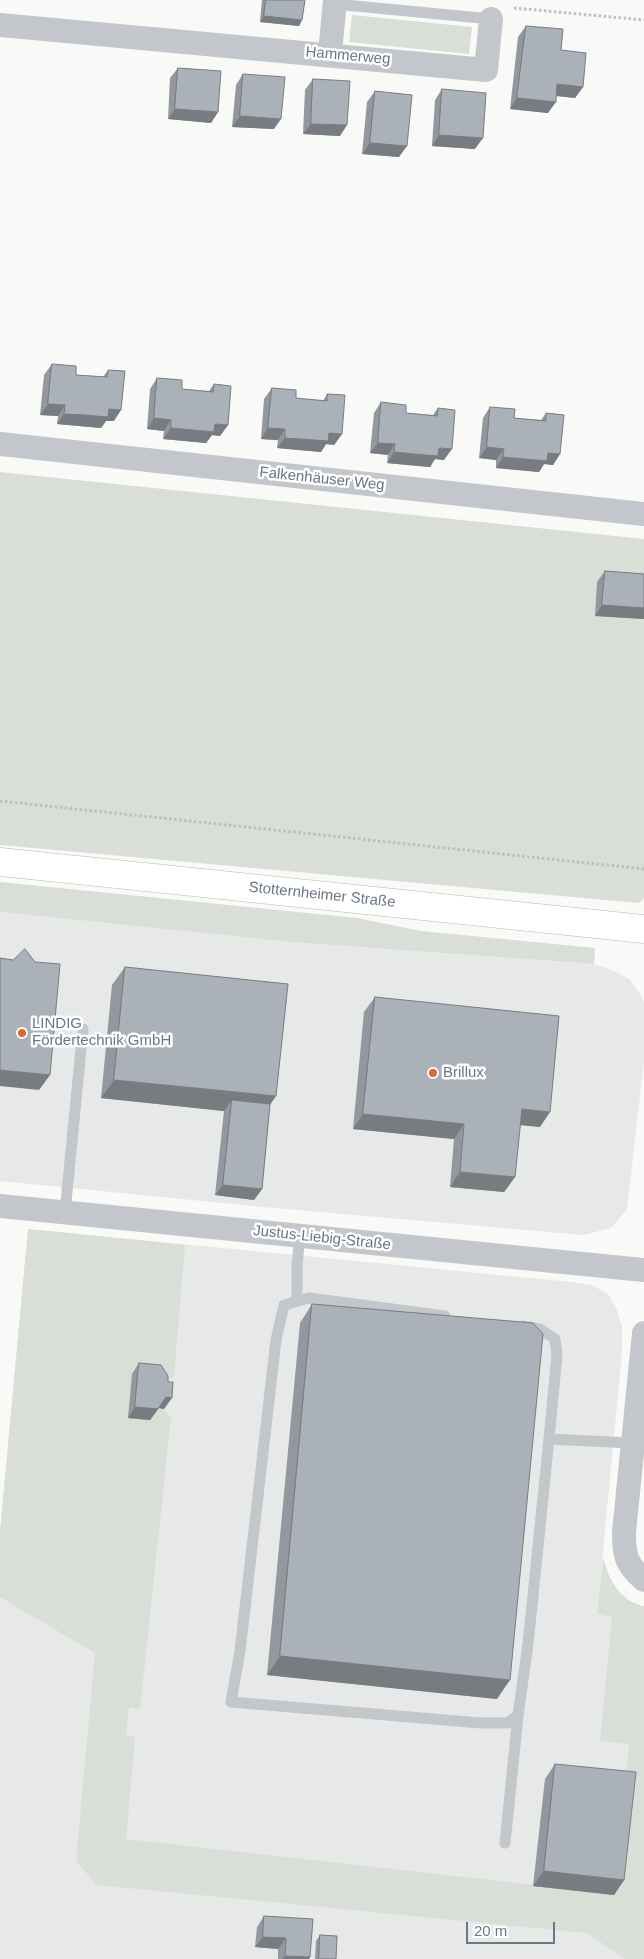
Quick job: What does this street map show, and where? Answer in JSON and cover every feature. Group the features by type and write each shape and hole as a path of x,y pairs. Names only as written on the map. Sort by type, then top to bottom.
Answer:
{"main road":[{"name":"Stotternheimer Straße","path":"0,862 644,929"}],"street":[{"path":"330,54 335,2"},
{"name":"Hammerweg","path":"0,25 330,54 486,70 491,19"},
{"name":"Falkenhäuser Weg","path":"0,444 644,514"},
{"name":"Justus-Liebig-Straße","path":"0,1206 644,1270"},
{"path":"644,1333 636,1453 624,1532 624,1551 631,1569 644,1580"}],"lane":[{"path":"335,2 491,19"},
{"path":"65,1212 83,1028"},
{"path":"297,1301 297,1265 300,1236"},
{"path":"453,1317 309,1298 284,1305 276,1340 240,1651 231,1702 481,1723 507,1724 518,1716"},
{"path":"505,1843 518,1716 528,1644 557,1355 555,1339 540,1329 511,1325"},
{"path":"549,1439 636,1453"}],"path":[{"path":"491,19 502,7 644,20"},
{"path":"0,801 644,869"}],"shaded area":[{"path":"352,15 472,27 469,54 349,42"},
{"path":"0,472 644,539 644,585 595,616 644,619 644,898 639,903 0,845"},
{"path":"0,882 357,918 421,931 595,948 594,964 290,942 0,912"},
{"path":"0,912 290,942 594,964 612,970 629,979 641,995 644,1003 644,1061 627,1210 611,1228 583,1235 263,1207 0,1181"},
{"path":"28,1229 571,1282 592,1285 608,1294 617,1310 622,1327 622,1353 597,1614 644,1620 644,1959 0,1959 0,1532"},
{"path":"28,1229 185,1245 174,1376 161,1386 150,1419 159,1408 164,1409 171,1417 140,1709 129,1708 126,1735 135,1737 126,1839 614,1894 629,1744 600,1741 612,1617 597,1614 603,1557 608,1573 616,1588 628,1600 644,1606 644,1959 625,1959 587,1933 97,1885 76,1861 95,1653 0,1597 0,1532"}],"building":[{"path":"266,0 305,0 302,20 264,16"},
{"path":"526,26 563,29 561,50 586,53 583,87 557,84 556,102 517,98"},
{"path":"178,68 221,71 218,112 175,109"},
{"path":"243,74 285,77 281,119 240,116"},
{"path":"313,79 350,81 347,125 311,124"},
{"path":"442,89 486,93 483,138 439,135"},
{"path":"375,91 412,95 407,146 370,143"},
{"path":"52,364 76,366 76,375 107,377 108,370 125,371 121,410 109,409 108,417 64,414 65,405 48,404"},
{"path":"157,378 182,380 182,389 213,392 214,384 231,386 228,425 215,424 214,432 171,428 171,420 154,418"},
{"path":"272,388 296,390 296,398 327,401 327,394 345,395 342,434 329,433 328,441 285,438 285,429 268,428"},
{"path":"381,402 406,405 406,413 437,416 438,408 455,410 452,449 439,448 438,456 394,452 395,444 378,443"},
{"path":"490,407 515,409 514,418 546,421 546,413 564,415 560,454 548,453 547,461 503,457 504,449 487,447"},
{"path":"605,571 644,574 644,608 602,605"},
{"name":"LINDIG Fördertechnik GmbH","path":"25,949 35,962 60,964 50,1075 0,1070 0,958 13,960"},
{"path":"125,967 288,984 276,1096 114,1080"},
{"path":"375,997 559,1016 550,1112 522,1109 515,1177 460,1172 464,1124 363,1114"},
{"path":"232,1100 270,1104 262,1189 223,1185"},
{"path":"312,1304 533,1323 543,1334 510,1680 280,1656"},
{"path":"139,1363 161,1365 168,1376 168,1382 173,1382 172,1398 166,1397 158,1409 135,1407"},
{"path":"555,1764 636,1772 624,1880 544,1871"},
{"path":"264,1916 313,1919 310,1957 285,1956 286,1938 263,1937"},
{"path":"320,1935 337,1936 336,1959 319,1959"}],"place":[{"name":"LINDIG Fördertechnik GmbH","path":"22,1033"},
{"name":"Brillux","path":"433,1073"}]}
